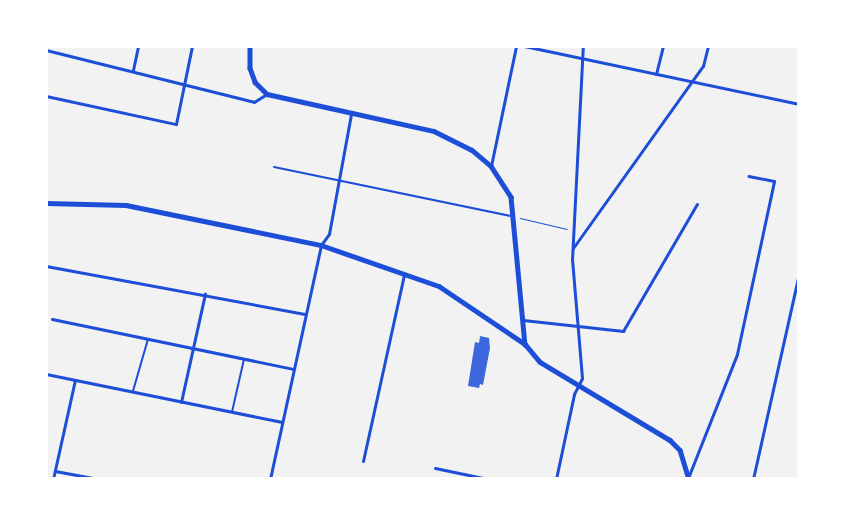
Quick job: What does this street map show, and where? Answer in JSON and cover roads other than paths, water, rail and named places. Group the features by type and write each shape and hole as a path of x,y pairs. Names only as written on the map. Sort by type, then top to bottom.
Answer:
{"main road":[{"path":"250,46 250,68 255,82 267,94 434,131 472,150 491,166 511,197 525,344"},
{"path":"46,203 126,205 321,244 439,286 525,344 540,362 670,440 680,450 689,478"}],"street":[{"path":"133,70 138,46"},
{"path":"46,96 176,124 192,46"},
{"path":"491,166 516,46"},
{"path":"524,46 799,104"},
{"path":"556,479 582,372 573,248 583,46"},
{"path":"656,74 662,46"},
{"path":"573,248 703,66 708,46"},
{"path":"46,50 133,70 254,102 267,94"},
{"path":"270,479 321,244 329,234 351,114"},
{"path":"689,478 737,354 774,181 748,176"},
{"path":"523,320 578,324 623,331 697,204"},
{"path":"46,266 305,314"},
{"path":"363,461 404,273"},
{"path":"754,479 799,274"},
{"path":"181,402 205,294"},
{"path":"52,318 193,349 293,368"},
{"path":"46,374 282,422"},
{"path":"53,479 75,380"},
{"path":"435,468 488,479"},
{"path":"55,471 98,479"}],"lane":[{"path":"274,167 514,217"},
{"path":"133,391 148,339"},
{"path":"232,412 244,359"}]}
